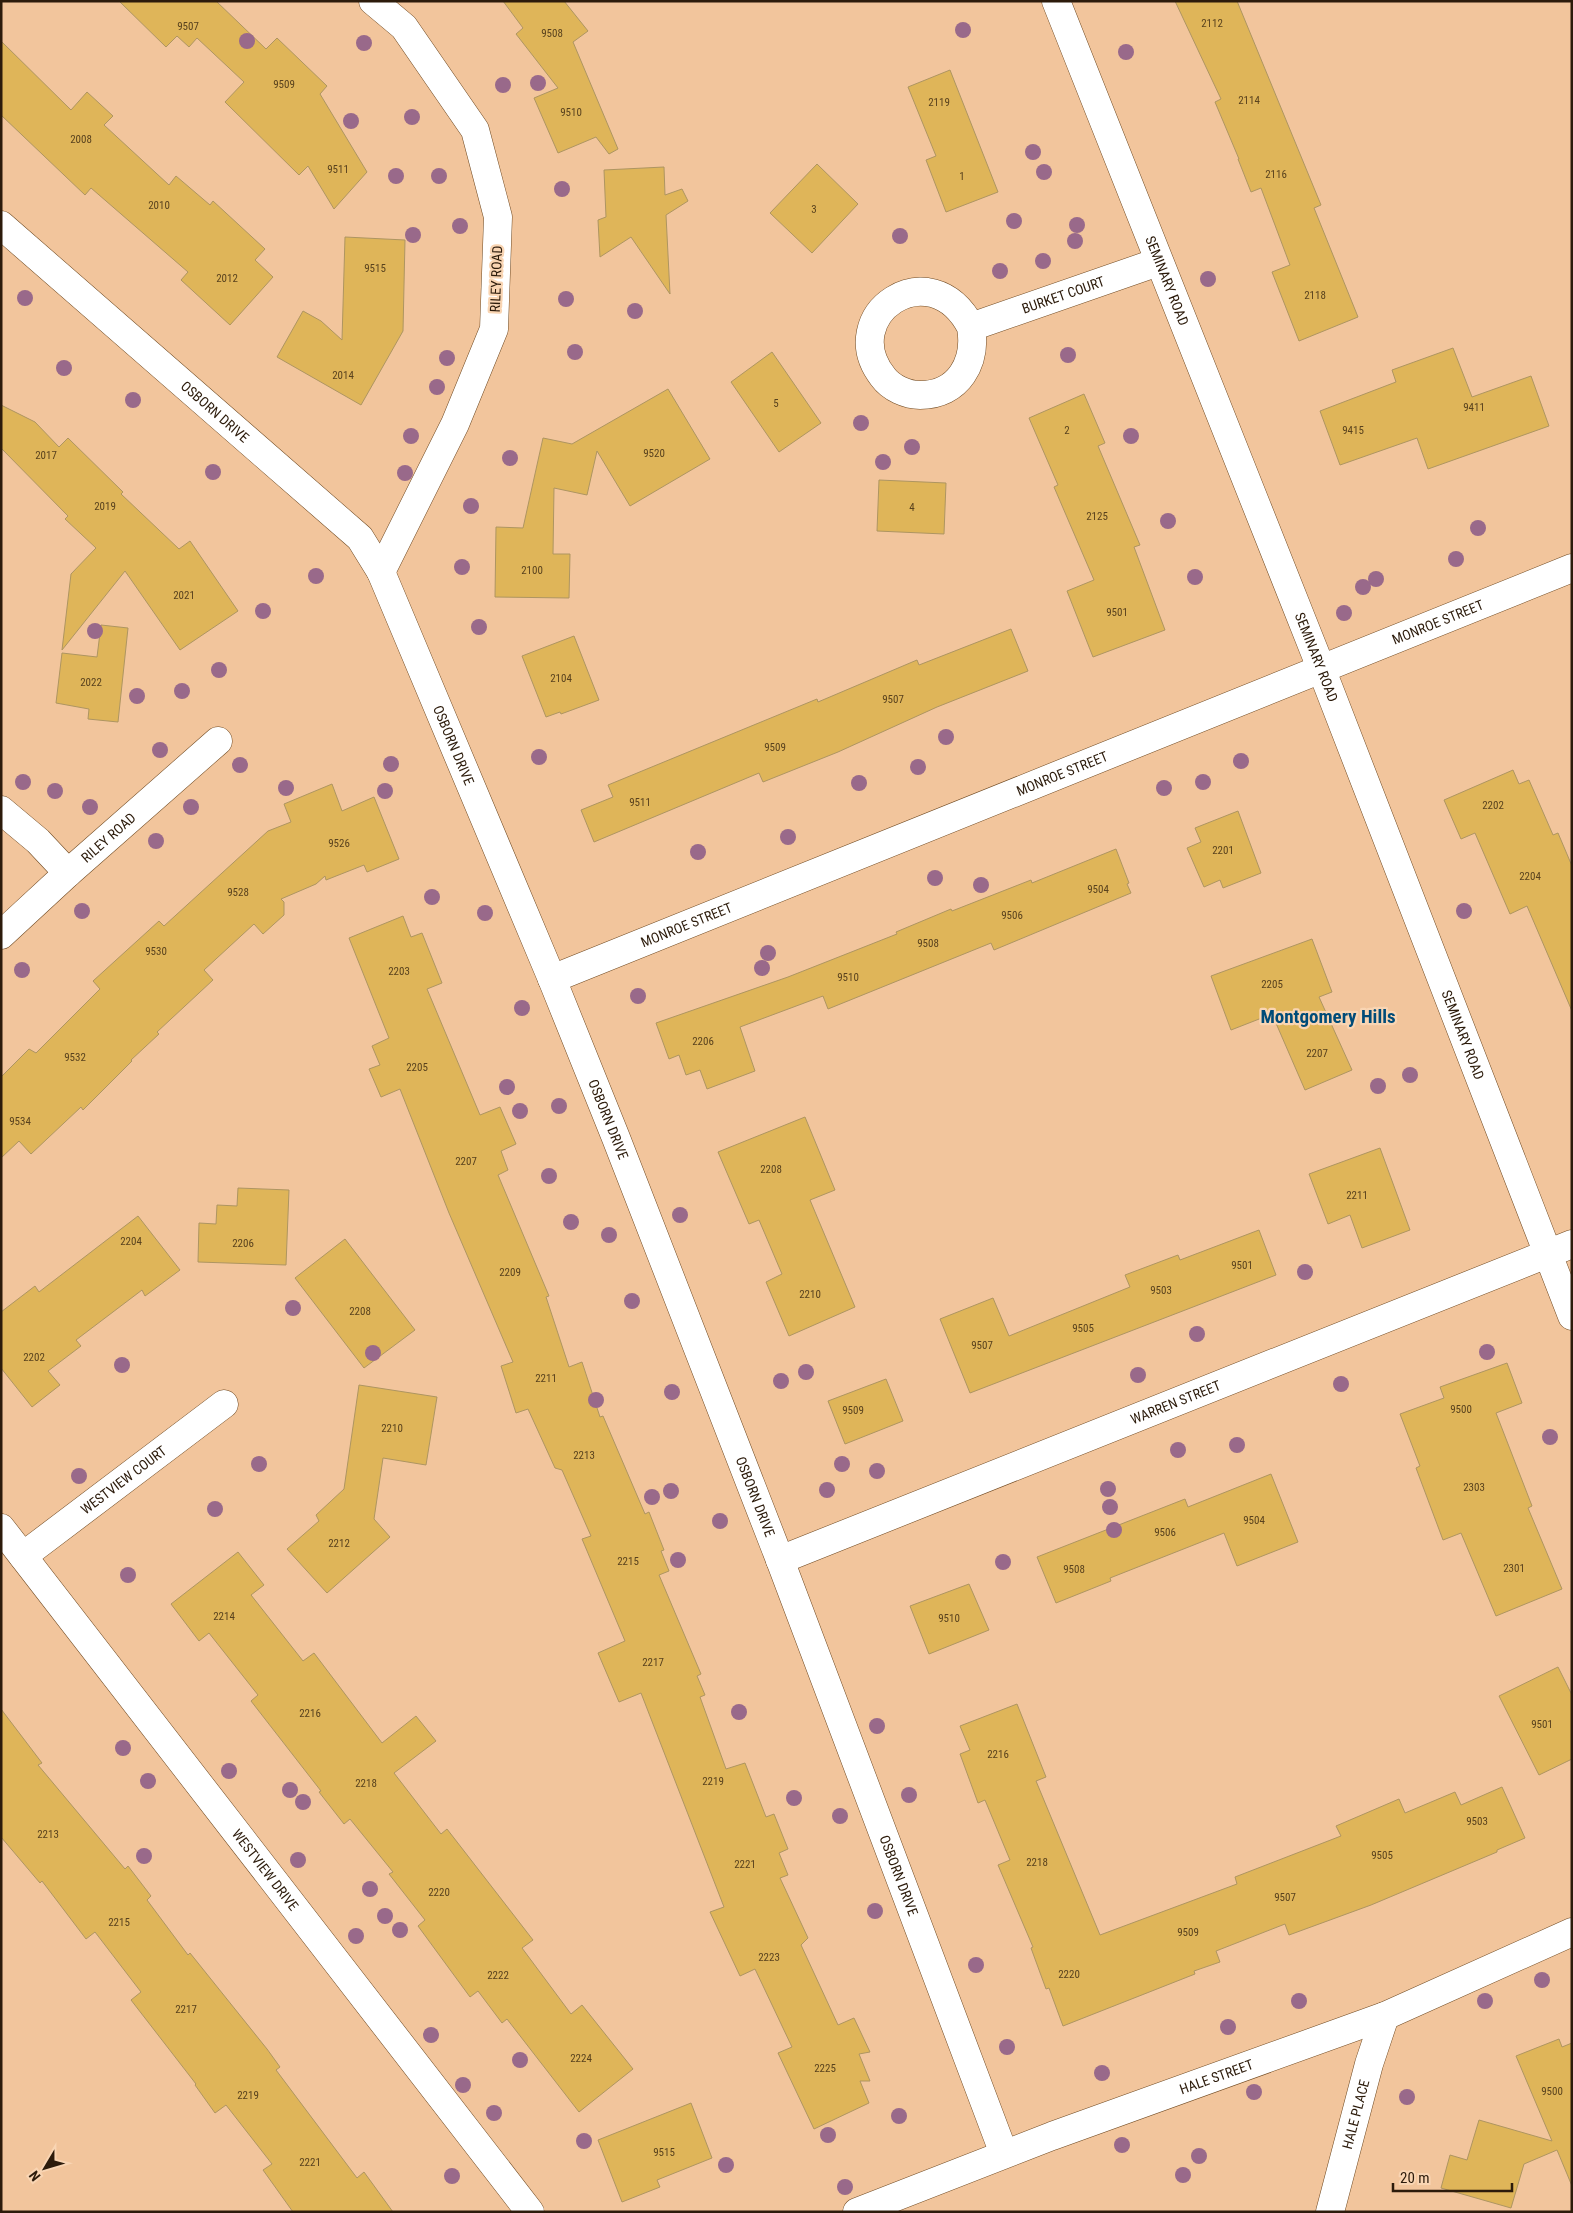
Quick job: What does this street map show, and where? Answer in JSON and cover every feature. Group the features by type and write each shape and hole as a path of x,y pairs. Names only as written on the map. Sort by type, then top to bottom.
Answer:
{"street":[{"name":"RILEY ROAD","path":"373,1 404,27 475,130 498,216 494,329 455,424 381,572"},
{"name":"SEMINARY ROAD","path":"1056,1 1158,262 1321,668 1535,1216 1547,1253 1572,1316"},
{"name":"OSBORN DRIVE","path":"1,225 360,538 381,572 552,979 780,1560 1004,2154"},
{"name":"BURKET COURT","path":"970,327 1158,262"},
{"name":"MONROE STREET","path":"552,979 1572,568"},
{"name":"RILEY ROAD","path":"1,935 68,873 218,741"},
{"path":"1,810 38,841 68,873"},
{"name":"WARREN STREET","path":"780,1560 1572,1244"},
{"name":"WESTVIEW COURT","path":"23,1556 224,1404"},
{"name":"WESTVIEW DRIVE","path":"1,1528 530,2212"},
{"name":"HALE STREET","path":"857,2212 1004,2154 1385,2016 1572,1932"},
{"name":"HALE PLACE","path":"1330,2212 1369,2064 1385,2016"}],"building":[{"path":"119,1 216,1 266,49 277,38 327,86 320,94 367,172 334,209 308,166 299,175 225,102 244,82 197,38 189,47 177,36 166,47"},
{"path":"503,1 564,1 588,31 573,42 618,149 609,154 596,137 558,153 534,98 558,88 516,34 523,28"},
{"path":"1175,1 1237,1 1321,205 1314,208 1358,317 1299,341 1272,272 1290,265 1261,188 1251,192 1215,102 1221,99"},
{"path":"1,41 71,110 87,92 113,116 104,125 169,185 176,176 210,205 213,201 265,249 255,260 273,277 230,325 181,280 188,272 91,188 85,195 1,115"},
{"path":"950,70 998,192 946,212 926,160 936,156 908,87"},
{"path":"817,164 858,204 812,253 770,213"},
{"path":"664,167 665,195 682,189 688,201 666,215 670,294 631,237 600,257 598,220 606,217 604,170"},
{"path":"345,237 405,240 403,331 361,405 277,357 303,311 321,321 342,340"},
{"path":"1453,348 1472,397 1531,376 1549,426 1428,469 1417,438 1340,465 1320,411 1396,382 1392,370"},
{"path":"772,352 821,423 779,452 731,382"},
{"path":"668,389 710,459 630,506 597,451 587,495 554,488 553,554 570,554 569,598 495,597 496,527 523,528 543,438 572,444"},
{"path":"1084,394 1105,443 1098,446 1140,545 1134,547 1165,630 1093,657 1067,591 1094,580 1054,487 1058,485 1029,418"},
{"path":"1,405 35,422 59,447 68,438 123,492 121,494 179,549 190,541 238,611 180,650 125,571 62,650 71,574 96,548 65,519 68,516 1,448"},
{"path":"879,480 946,483 944,534 877,531"},
{"path":"101,625 128,628 118,722 88,719 89,709 56,703 62,653 97,657"},
{"path":"1011,629 1028,671 937,707 838,752 763,782 759,773 594,842 581,810 613,797 608,785 817,699 818,702 917,660 919,665"},
{"path":"574,636 599,700 561,714 560,712 546,717 522,656"},
{"path":"1513,770 1519,784 1529,780 1553,835 1558,833 1572,866 1572,1011 1527,906 1510,914 1475,833 1461,839 1444,800"},
{"path":"332,784 342,811 374,797 399,859 367,872 364,865 326,880 325,876 316,884 281,899 284,902 284,915 263,934 254,924 204,970 213,980 157,1032 159,1034 83,1110 81,1107 31,1154 19,1141 1,1158 1,1077 29,1049 36,1053 100,989 93,981 159,921 164,926 268,831 291,822 284,804"},
{"path":"1238,811 1261,873 1223,888 1220,880 1204,887 1187,848 1201,842 1195,828"},
{"path":"1116,849 1131,893 994,950 991,943 828,1009 823,996 740,1027 755,1071 707,1089 700,1070 686,1075 679,1055 669,1059 656,1023 788,977 897,934 896,932 951,909 952,911 1031,880 1032,883"},
{"path":"403,916 411,937 422,933 442,983 427,989 480,1115 500,1107 516,1144 501,1151 508,1170 498,1175 549,1296 546,1297 569,1367 582,1362 600,1417 603,1416 645,1514 649,1512 664,1550 661,1551 669,1571 659,1575 701,1674 697,1676 705,1695 700,1697 726,1769 745,1763 766,1817 774,1814 788,1849 779,1853 788,1875 780,1878 808,1938 801,1945 838,2025 854,2018 870,2052 859,2054 870,2081 860,2081 869,2103 814,2129 778,2053 792,2047 755,1969 740,1976 710,1912 724,1907 641,1693 619,1702 598,1653 625,1641 582,1539 591,1536 562,1470 555,1468 528,1409 516,1413 501,1366 513,1362 449,1213 400,1089 381,1097 369,1069 380,1065 372,1046 389,1038 349,938"},
{"path":"1312,939 1332,992 1319,997 1352,1070 1305,1090 1272,1014 1231,1030 1211,976"},
{"path":"805,1117 835,1190 810,1200 855,1307 789,1336 766,1282 782,1274 759,1220 749,1224 718,1152"},
{"path":"1380,1148 1410,1230 1362,1248 1350,1215 1328,1224 1309,1174"},
{"path":"238,1188 289,1190 286,1265 198,1262 199,1223 216,1224 217,1205 237,1206"},
{"path":"138,1216 180,1270 145,1296 142,1290 76,1340 81,1346 48,1371 60,1385 32,1407 1,1368 1,1312 35,1286 39,1292"},
{"path":"1259,1230 1276,1275 970,1393 940,1319 993,1298 1009,1336 1130,1287 1125,1275 1178,1255 1180,1260"},
{"path":"345,1239 415,1330 364,1368 295,1278"},
{"path":"1507,1363 1522,1403 1496,1413 1532,1506 1528,1508 1562,1589 1496,1616 1461,1533 1443,1540 1416,1468 1420,1466 1400,1414 1444,1398 1440,1387"},
{"path":"886,1379 903,1421 845,1444 828,1401"},
{"path":"359,1385 437,1397 426,1465 383,1458 374,1519 390,1537 327,1593 287,1549 319,1521 316,1515 344,1489"},
{"path":"1271,1474 1298,1542 1237,1566 1224,1533 1110,1578 1111,1581 1056,1603 1037,1557 1185,1499 1188,1507"},
{"path":"238,1552 264,1585 251,1595 303,1661 314,1653 382,1743 416,1716 436,1741 394,1773 441,1834 447,1829 533,1940 522,1948 571,2014 582,2005 633,2069 579,2112 507,2019 502,2023 478,1991 470,1997 418,1926 425,1920 389,1874 393,1872 350,1819 344,1824 319,1792 321,1791 251,1701 258,1695 209,1633 199,1641 171,1604"},
{"path":"969,1584 989,1630 929,1654 910,1606"},
{"path":"1558,1667 1572,1695 1572,1759 1539,1775 1499,1696"},
{"path":"1017,1704 1046,1777 1036,1781 1100,1935 1237,1884 1235,1877 1341,1836 1336,1826 1399,1799 1405,1813 1455,1792 1461,1805 1502,1787 1525,1838 1497,1850 1497,1852 1371,1905 1289,1935 1285,1924 1216,1951 1220,1962 1194,1971 1195,1974 1063,2026 1049,1988 1046,1989 1031,1948 1033,1947 998,1865 1010,1860 985,1800 978,1803 960,1754 970,1750 960,1726"},
{"path":"1,1709 42,1763 38,1765 125,1869 128,1866 151,1896 147,1900 188,1955 190,1953 267,2049 280,2067 276,2070 357,2178 364,2172 393,2212 293,2212 263,2170 272,2164 226,2105 215,2113 196,2084 131,2000 141,1992 95,1932 86,1939 42,1881 40,1883 1,1837"},
{"path":"1559,2039 1562,2047 1572,2043 1572,2186 1557,2150 1524,2164 1511,2208 1441,2188 1450,2155 1467,2160 1479,2120 1552,2141 1516,2056"},
{"path":"691,2103 712,2158 657,2180 660,2187 622,2202 598,2140"}],"district":[{"name":"Montgomery Hills","path":"1328,1016"}]}
